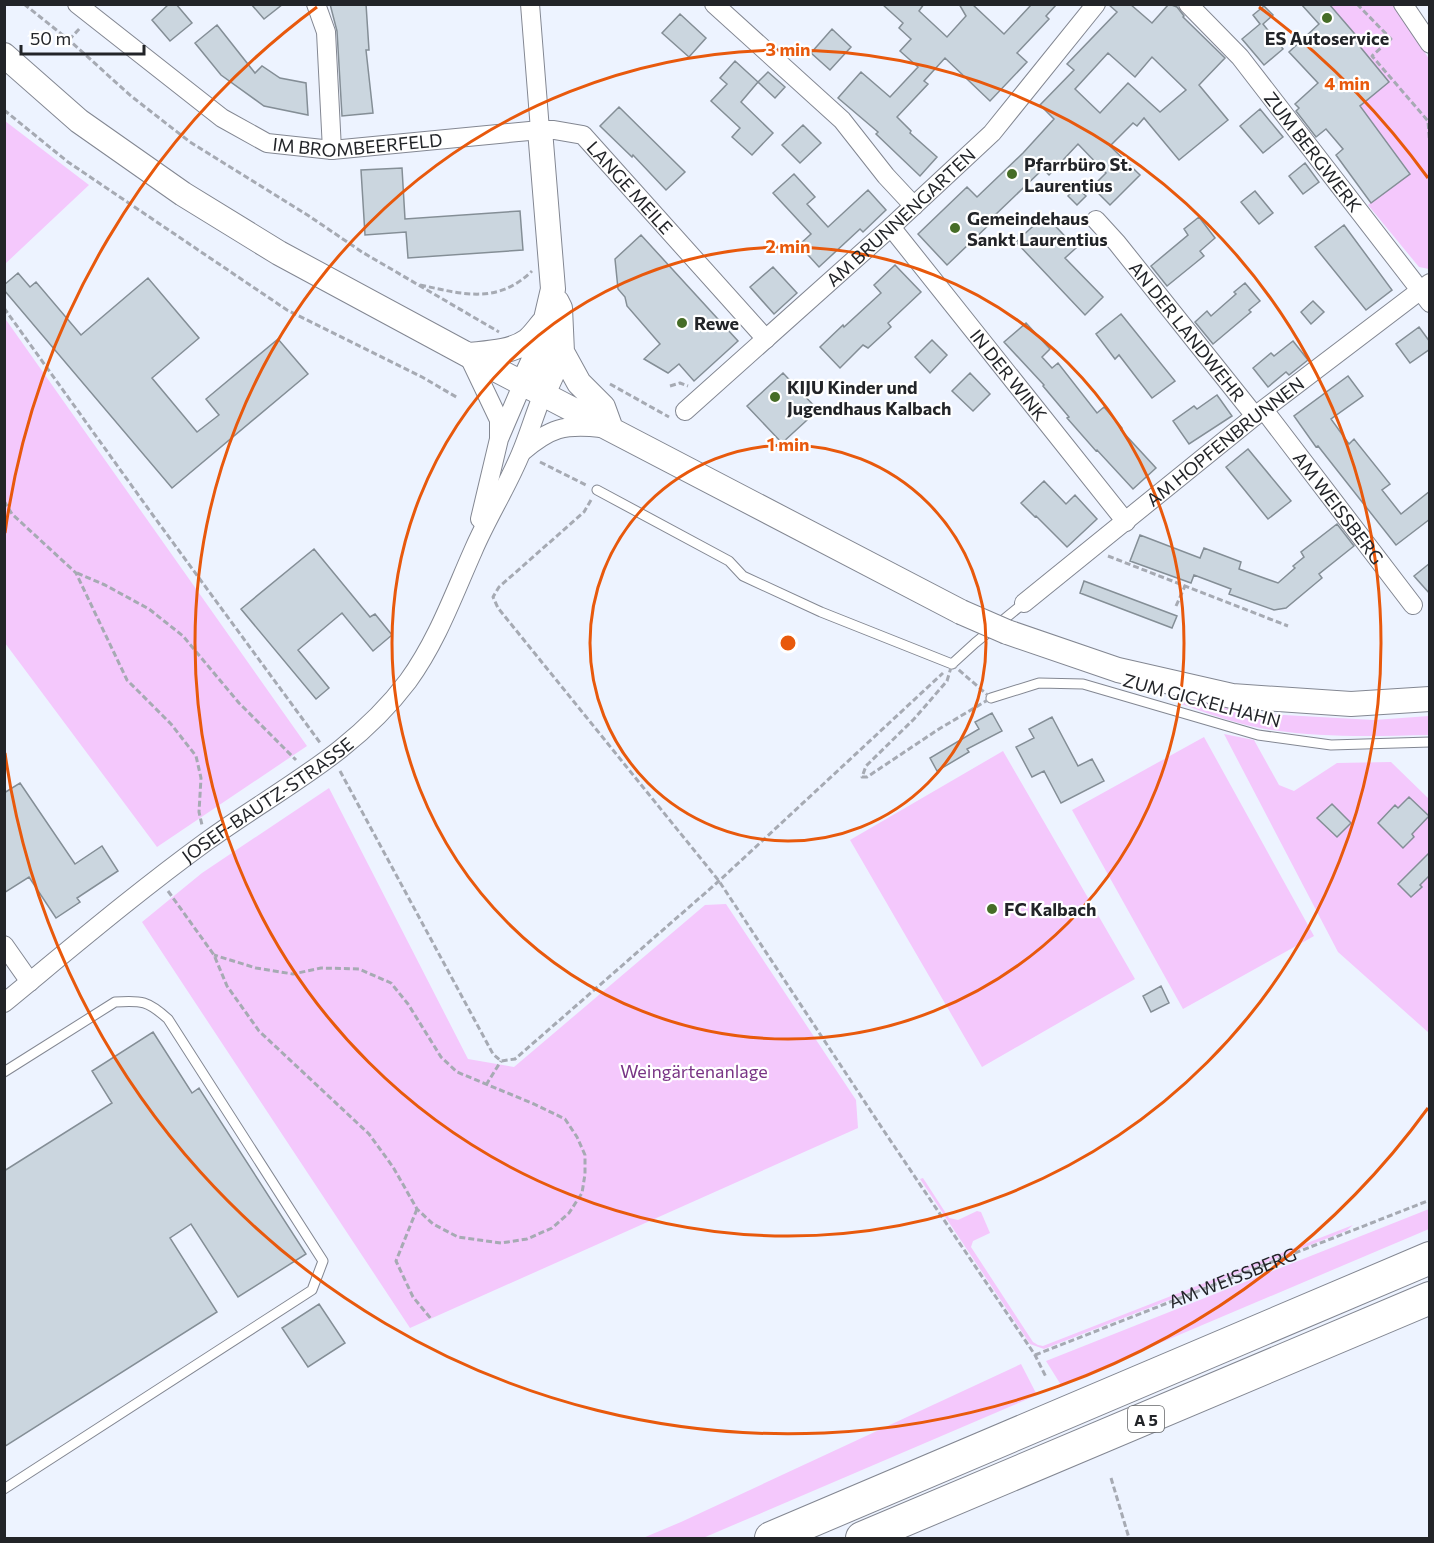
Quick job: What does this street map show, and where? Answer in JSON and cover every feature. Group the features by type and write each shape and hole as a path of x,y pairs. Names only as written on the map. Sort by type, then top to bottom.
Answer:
{"highway":[{"name":"A 5","path":"771,1539 1430,1258"},
{"name":"A 5","path":"862,1539 1430,1298"}],"main road":[{"path":"4,56 79,121 183,194 279,253 468,355 961,612 1006,632 1118,670 1232,696 1351,704 1430,699"},
{"name":"JOSEF-BAUTZ-STRASSE","path":"533,388 539,349 553,289 540,130"},
{"name":"JOSEF-BAUTZ-STRASSE","path":"553,289 560,308 562,352 579,383 603,407 611,429"},
{"path":"468,355 498,352 527,341 548,318"},
{"name":"JOSEF-BAUTZ-STRASSE","path":"533,388 562,352"}],"street":[{"path":"316,4 326,32 332,150"},
{"path":"530,4 540,130"},
{"path":"714,4 842,120 886,176 914,206"},
{"name":"AM BRUNNENGARTEN","path":"685,411 891,227 992,133 1096,4"},
{"name":"ZUM BERGWERK","path":"1188,4 1240,57 1426,292"},
{"path":"1403,4 1430,44"},
{"name":"IM BROMBEERFELD","path":"90,8 222,118 267,143 332,150 540,130"},
{"name":"LANGE MEILE","path":"540,130 583,135 766,339"},
{"name":"AN DER LANDWEHR","path":"1096,220 1259,413"},
{"name":"IN DER WINK","path":"891,227 1126,522"},
{"name":"AM HOPFENBRUNNEN","path":"1023,603 1259,413 1426,292"},
{"name":"JOSEF-BAUTZ-STRASSE","path":"468,355 499,420 499,439 473,550"},
{"name":"JOSEF-BAUTZ-STRASSE","path":"499,439 533,388"},
{"name":"JOSEF-BAUTZ-STRASSE","path":"4,1003 158,878 208,840 332,757 375,720 408,680 432,643 457,592 473,550 521,453 533,388"},
{"name":"AM WEISSBERG","path":"1259,413 1413,605"},
{"name":"JOSEF-BAUTZ-STRASSE","path":"521,453 542,435 561,428 584,426 611,429"},
{"path":"4,945 30,982"}],"lane":[{"path":"597,490 729,561 744,576 821,612 952,664 1023,603"},
{"name":"ZUM GICKELHAHN","path":"991,698 1039,683 1083,684 1258,735 1331,745 1430,742"},
{"path":"4,1072 115,1002 136,1000 154,1006 168,1019 323,1261 312,1290 4,1489"}],"path":[{"path":"24,4 69,40 131,96 190,142 299,209 362,252 508,338"},
{"path":"1357,4 1391,39 1372,56 1428,121 1430,147"},
{"path":"4,110 68,162 287,310 422,377 458,398"},
{"path":"418,284 460,293 490,294 508,289 521,282 536,268"},
{"path":"605,381 676,421 685,411"},
{"path":"540,462 597,490 584,512 499,587 493,597 498,608 719,881 1035,1355 1046,1377"},
{"path":"4,501 12,514 76,573 105,585 149,609 183,636 239,703 296,760"},
{"path":"1103,554 1288,626"},
{"path":"76,573 128,680 171,724 196,756 201,778 199,812 208,840"},
{"path":"1176,606 1185,586"},
{"path":"719,881 952,664"},
{"path":"952,664 991,698 939,729 881,769 867,777 862,777 866,766 914,719 947,681 952,664"},
{"path":"158,878 214,955 227,986 259,1030 369,1134 393,1167 417,1209 433,1224 458,1237 501,1244 527,1239 552,1228 569,1213 582,1193 585,1155 565,1119 457,1071 441,1057 408,1004 391,983 358,969 321,968 293,974 256,968 214,955"},
{"path":"486,1085 501,1061"},
{"name":"AM WEISSBERG","path":"1035,1355 1430,1200"},
{"path":"417,1209 396,1261 413,1297 432,1320"},
{"path":"1111,1478 1129,1539"}],"green space":[{"path":"1329,5 1395,5 1429,59 1429,269 1419,267 1368,205 1410,173 1360,106 1326,69 1360,40"},
{"path":"5,121 89,185 5,264"},
{"path":"4,317 307,746 157,847 5,643"},
{"path":"1177,697 1265,714 1374,720 1429,716 1429,735 1331,735 1272,730 1236,722 1178,703"},
{"path":"1224,734 1254,740 1279,785 1294,791 1337,763 1391,762 1429,799 1429,1033 1338,952"},
{"name":"FC Kalbach","path":"1204,737 1314,936 1183,1009 1072,810"},
{"name":"FC Kalbach","path":"1003,751 1135,979 982,1067 850,840"},
{"name":"Weingärtenanlage","path":"329,788 468,1059 514,1067 705,905 726,904 856,1100 858,1128 410,1328 142,922 202,873"},
{"path":"923,1178 949,1218 958,1220 977,1211 981,1212 990,1233 973,1241 971,1247 1033,1342 1043,1346 1353,1225 1346,1231 1044,1349 1030,1344 920,1179"},
{"path":"1429,1209 1429,1229 1061,1385 1046,1361"},
{"path":"1021,1364 1037,1395 703,1538 643,1538 681,1522"}],"building":[{"path":"169,4 176,4 192,23 170,41 152,20"},
{"path":"251,4 283,4 264,19"},
{"path":"330,4 366,4 369,50 366,50 373,113 342,116 337,31"},
{"path":"882,4 924,4 919,11 947,37 966,16 959,4 972,4 1004,34 1032,4 1057,4 1046,16 1049,19 1017,53 1027,62 990,101 945,58 924,81 928,84 897,117 911,131 910,133 937,157 920,176 876,134 878,132 838,98 861,72 890,97 918,67 900,51 911,39 899,28 903,23"},
{"path":"1108,4 1130,4 1152,23 1169,4 1177,7 1183,17 1225,58 1199,85 1228,120 1179,160 1144,118 1137,126 1133,123 1110,146 1140,175 1110,205 1092,187 1106,173 1078,144 1049,175 1043,169 947,265 918,234 967,187 977,197 1023,153 1054,119 1040,105 1074,70 1067,64 1117,12","holes":["1108,53 1135,77 1152,57 1186,90 1160,112 1128,83 1100,113 1075,89"]},
{"path":"1301,4 1329,4 1360,40 1357,43 1389,82 1360,106 1410,174 1371,203 1336,155 1343,149 1326,129 1316,137 1296,111 1299,108 1295,104 1318,83 1289,52 1319,24"},
{"path":"1264,6 1273,15 1263,24 1283,49 1264,65 1242,39 1260,24 1253,15"},
{"path":"680,14 706,38 689,57 662,33"},
{"path":"217,25 255,73 262,66 280,78 306,83 308,115 264,106 221,75 195,43"},
{"path":"832,29 851,47 830,70 811,53"},
{"path":"735,61 758,82 741,102 773,133 752,155 732,137 740,128 711,101 727,84 720,78"},
{"path":"768,72 785,87 775,98 758,82"},
{"path":"619,107 685,172 666,190 633,155 632,157 600,126"},
{"path":"1260,109 1283,137 1263,153 1240,126"},
{"path":"803,125 821,143 800,163 782,145"},
{"path":"1305,163 1319,182 1303,194 1289,176"},
{"path":"402,168 405,219 520,211 523,250 408,258 406,232 365,235 361,170"},
{"path":"794,174 815,197 807,204 828,227 868,190 886,210 863,232 860,229 819,267 799,245 811,234 773,193"},
{"path":"1076,187 1086,196 1077,205 1068,196"},
{"path":"1255,191 1273,213 1259,224 1241,202"},
{"path":"1045,215 1076,248 1065,258 1103,297 1085,315 1016,242"},
{"path":"1199,217 1215,238 1200,251 1204,256 1167,286 1151,266 1188,235 1184,229"},
{"path":"1344,225 1392,290 1366,310 1315,247"},
{"name":"Rewe","path":"641,235 738,341 694,381 679,364 668,373 644,359 660,344 627,306 625,297 618,289 615,259"},
{"path":"895,265 921,292 888,323 891,327 868,348 863,345 840,368 820,347 881,293 874,285"},
{"path":"773,267 797,293 774,314 750,287"},
{"path":"18,273 30,287 36,282 81,335 148,278 199,338 152,378 197,432 219,415 206,399 278,339 308,374 172,488 4,290 4,285"},
{"path":"1245,283 1260,301 1249,310 1251,312 1213,344 1195,322 1207,311 1211,316"},
{"path":"1313,301 1324,312 1311,324 1301,312"},
{"path":"1121,314 1175,381 1152,398 1119,355 1115,359 1096,334"},
{"path":"1026,323 1050,349 1042,357 1052,368 1058,363 1097,413 1104,407 1122,428 1121,430 1156,468 1133,489 1067,418 1069,417 1044,385 1004,342"},
{"path":"1419,327 1430,342 1430,349 1410,363 1396,344"},
{"path":"932,340 947,355 930,373 915,357"},
{"path":"1293,341 1308,360 1289,375 1286,372 1268,387 1253,368 1271,353 1274,356"},
{"path":"783,373 818,410 782,443 747,406"},
{"path":"970,373 990,394 973,411 952,391"},
{"path":"1348,376 1363,396 1331,419 1349,444 1354,439 1390,484 1382,490 1401,514 1430,491 1430,519 1396,545 1318,446 1316,447 1294,416"},
{"path":"1217,395 1232,416 1189,444 1173,421 1194,406 1197,409"},
{"path":"1248,449 1291,501 1268,519 1226,467"},
{"path":"1044,481 1066,504 1075,495 1097,519 1067,547 1021,503"},
{"path":"1337,524 1354,546 1319,574 1322,578 1286,608 1274,610 1229,594 1231,589 1194,575 1191,583 1130,561 1140,535 1200,558 1204,548 1241,562 1239,569 1278,583 1304,557 1301,552"},
{"path":"314,549 370,617 375,614 392,635 373,651 342,613 298,650 329,688 316,699 241,609"},
{"path":"1430,563 1430,594 1414,576"},
{"path":"1084,581 1177,616 1172,628 1080,593"},
{"path":"992,713 1002,731 967,749 969,752 937,771 930,758 979,729 975,722"},
{"path":"1052,717 1078,766 1092,759 1104,781 1061,803 1044,771 1032,777 1016,747 1034,738 1029,729"},
{"path":"20,783 75,864 102,846 118,871 77,898 80,902 56,918 29,877 4,893 4,793"},
{"path":"1409,797 1429,816 1412,834 1414,837 1403,848 1378,823 1395,805 1398,808"},
{"path":"1332,804 1351,823 1337,837 1317,818"},
{"path":"1430,852 1430,875 1411,897 1398,884"},
{"path":"1161,986 1169,1003 1151,1012 1143,996"},
{"path":"153,1032 192,1093 199,1088 306,1254 238,1297 191,1224 170,1238 217,1312 4,1447 4,1171 112,1103 92,1071"},
{"path":"319,1304 345,1343 308,1367 282,1328"}],"place":[{"name":"ES Autoservice","path":"1327,18"},
{"name":"Pfarrbüro St. Laurentius","path":"1012,174"},
{"name":"Gemeindehaus Sankt Laurentius","path":"955,228"},
{"name":"Rewe","path":"682,323"},
{"name":"KIJU Kinder und Jugendhaus Kalbach","path":"775,397"},
{"name":"FC Kalbach","path":"992,909"}]}
